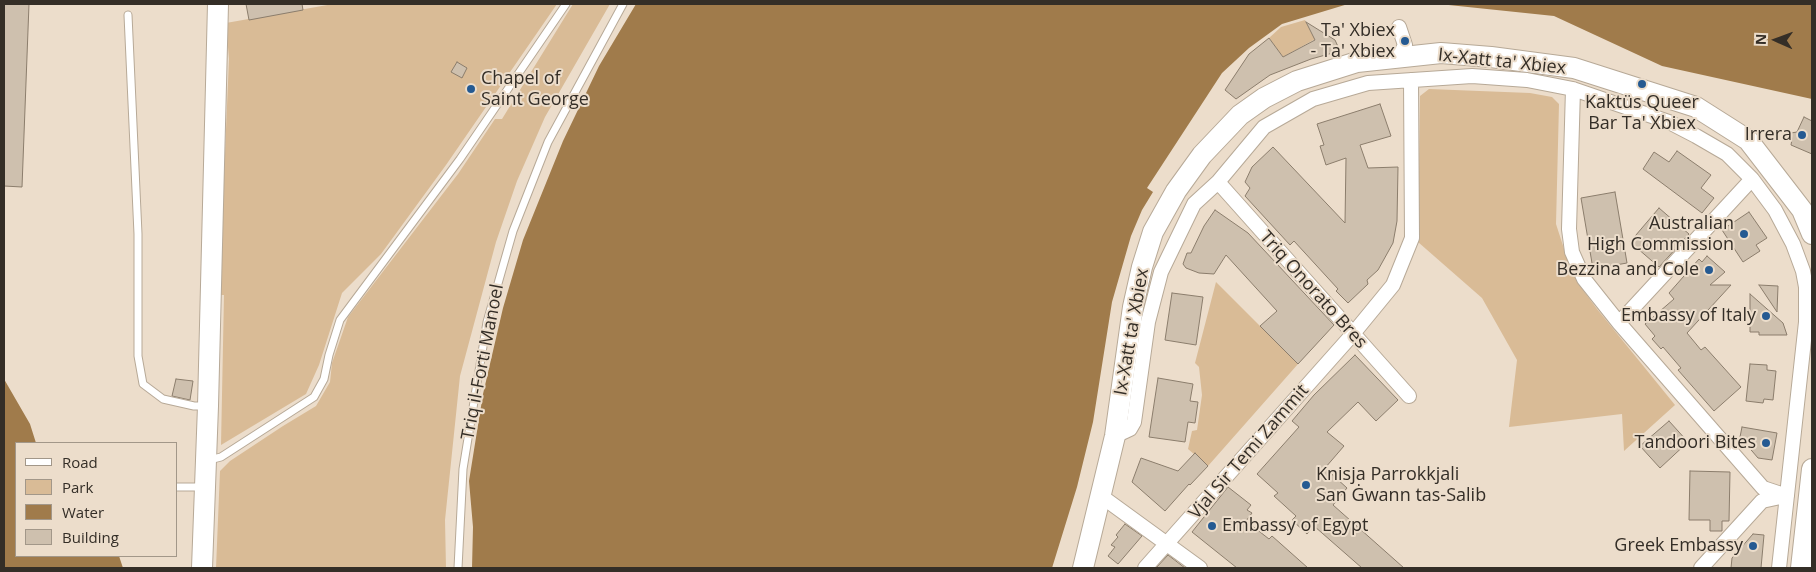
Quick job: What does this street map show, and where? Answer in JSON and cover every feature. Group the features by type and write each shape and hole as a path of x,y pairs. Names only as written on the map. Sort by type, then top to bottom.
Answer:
{"main road":[{"path":"202,568 218,4"},
{"name":"Ix-Xatt ta' Xbiex","path":"1083,568 1115,436 1133,307 1142,267 1154,232 1176,192 1202,154 1240,115 1264,98 1297,81 1357,62 1441,53 1491,57 1574,68 1696,107 1748,140 1802,210 1812,234"},
{"path":"1802,568 1812,469"}],"street":[{"path":"1399,27 1405,45 1399,57"},
{"path":"1115,436 1130,429 1134,422 1148,322 1161,272 1194,204 1218,182 1264,127 1313,99 1368,84 1446,77 1503,78 1527,80 1573,89 1669,122 1726,154 1752,179 1775,210 1794,244 1803,270 1806,287 1806,322 1780,568"},
{"name":"Vjal Sir Temi Zammit","path":"1145,568 1393,285 1412,238 1411,80"},
{"path":"1573,89 1569,229 1572,252 1584,279 1619,323 1763,488 1787,496"},
{"path":"1619,323 1752,179"},
{"name":"Triq Onorato Bres","path":"1218,182 1409,396"},
{"path":"1101,496 1200,568"},
{"path":"1701,568 1762,501 1787,496"}],"lane":[{"path":"206,461 221,457 314,397 324,379 340,320 460,159 566,4"},
{"name":"Triq il-Forti Manoel","path":"458,568 463,469 488,322 513,231 548,142 623,4"},
{"path":"128,15 138,234 138,356 143,384 163,399 194,406 208,406"},
{"path":"178,487 205,486"}],"green space":[{"path":"333,4 557,4 446,165 381,254 342,293 319,365 306,394 221,445 224,295 219,295 229,59 226,23"},
{"path":"573,4 610,4 545,117 517,181 496,242 460,376 445,520 446,568 216,568 220,471 230,461 316,406 330,382 332,363 348,317 458,174 495,119 502,119"},
{"path":"1305,20 1312,34 1317,38 1283,57 1269,38 1281,27"},
{"path":"1429,89 1530,93 1552,97 1559,104 1556,224 1565,252 1583,290 1675,405 1624,451 1622,414 1509,427 1517,360 1482,298 1418,242 1420,96"},
{"path":"1216,282 1298,364 1208,466 1188,449 1192,431 1197,430 1202,395 1199,367 1195,363"}],"water":[{"path":"636,4 1348,4 1282,24 1249,48 1222,73 1147,188 1153,192 1142,210 1131,236 1112,302 1093,422 1077,487 1052,568 472,568 473,527 469,481 483,394 503,308 523,240 563,141 599,66"},
{"path":"1439,4 1812,4 1812,99 1662,66 1554,16"},
{"path":"4,379 30,424 36,442 15,442 15,557 119,557 123,568 4,568"}],"building":[{"path":"4,4 29,4 22,187 4,186"},
{"path":"246,4 302,4 303,10 249,20"},
{"path":"1306,22 1335,40 1340,51 1311,59 1270,75 1236,99 1225,90 1249,54 1269,38 1283,57 1315,40"},
{"path":"457,62 467,68 462,78 451,72"},
{"path":"1380,104 1391,136 1360,145 1368,168 1398,167 1397,221 1393,243 1378,270 1367,280 1368,284 1348,303 1336,291 1338,289 1294,241 1290,245 1245,196 1250,188 1245,182 1252,167 1273,147 1345,223 1346,158 1326,165 1320,146 1324,145 1317,124"},
{"name":"Irrera","path":"1804,117 1812,121 1812,154 1791,145 1791,133 1797,132"},
{"path":"1677,151 1711,175 1701,188 1714,198 1702,213 1643,169 1654,152 1669,162"},
{"path":"1615,192 1627,263 1593,269 1581,198"},
{"path":"1659,208 1689,234 1659,267 1630,242"},
{"path":"1215,210 1248,233 1334,325 1298,364 1260,326 1277,311 1226,255 1214,274 1199,273 1186,268 1183,264 1187,253 1191,253 1204,226"},
{"name":"Australian High Commission","path":"1749,212 1767,238 1756,245 1760,251 1743,262 1722,230"},
{"path":"1707,256 1725,272 1710,285 1731,285 1687,333 1701,350 1705,347 1741,387 1714,411 1678,370 1681,368 1663,347 1661,349 1652,339 1655,336 1645,324 1674,299 1669,293 1699,259 1702,262"},
{"path":"1759,285 1778,286 1777,312"},
{"path":"1172,293 1203,297 1196,345 1165,340"},
{"path":"1750,294 1783,323 1787,335 1759,335 1759,332 1750,332"},
{"path":"1355,355 1398,400 1376,421 1358,402 1327,432 1344,446 1325,468 1347,488 1333,505 1404,568 1362,568 1314,526 1307,534 1292,520 1296,516 1274,496 1278,493 1257,474 1299,427 1292,421 1314,395"},
{"path":"1750,364 1767,365 1767,370 1776,371 1773,400 1764,399 1763,403 1746,401"},
{"path":"1158,378 1193,384 1190,401 1198,402 1195,423 1188,422 1185,442 1149,437"},
{"path":"176,379 193,381 190,400 172,396"},
{"path":"1669,421 1688,442 1660,468 1640,446"},
{"path":"1742,427 1777,433 1772,460 1758,458 1740,437"},
{"path":"1195,453 1208,466 1165,511 1132,482 1141,458 1178,471"},
{"path":"1690,471 1730,472 1729,521 1722,521 1722,531 1710,531 1710,520 1689,520"},
{"path":"1228,487 1251,505 1247,510 1252,513 1246,521 1269,539 1272,536 1308,568 1237,568 1192,532"},
{"path":"1125,524 1142,536 1118,564 1108,556 1115,547 1111,545 1118,537 1116,535"},
{"name":"Greek Embassy","path":"1753,534 1764,535 1761,568 1731,568 1732,558"},
{"path":"1168,555 1185,568 1156,568"}],"place":[{"name":"Ta' Xbiex - Ta' Xbiex","path":"1405,41"},
{"name":"Kaktüs Queer Bar Ta' Xbiex","path":"1642,84"},
{"name":"Chapel of Saint George","path":"471,89"},
{"name":"Irrera","path":"1802,135"},
{"name":"Australian High Commission","path":"1744,234"},
{"name":"Bezzina and Cole","path":"1709,270"},
{"name":"Embassy of Italy","path":"1766,316"},
{"name":"Tandoori Bites","path":"1766,443"},
{"name":"Knisja Parrokkjali San Ġwann tas-Salib","path":"1306,485"},
{"name":"Embassy of Egypt","path":"1212,526"},
{"name":"Greek Embassy","path":"1753,546"}]}
